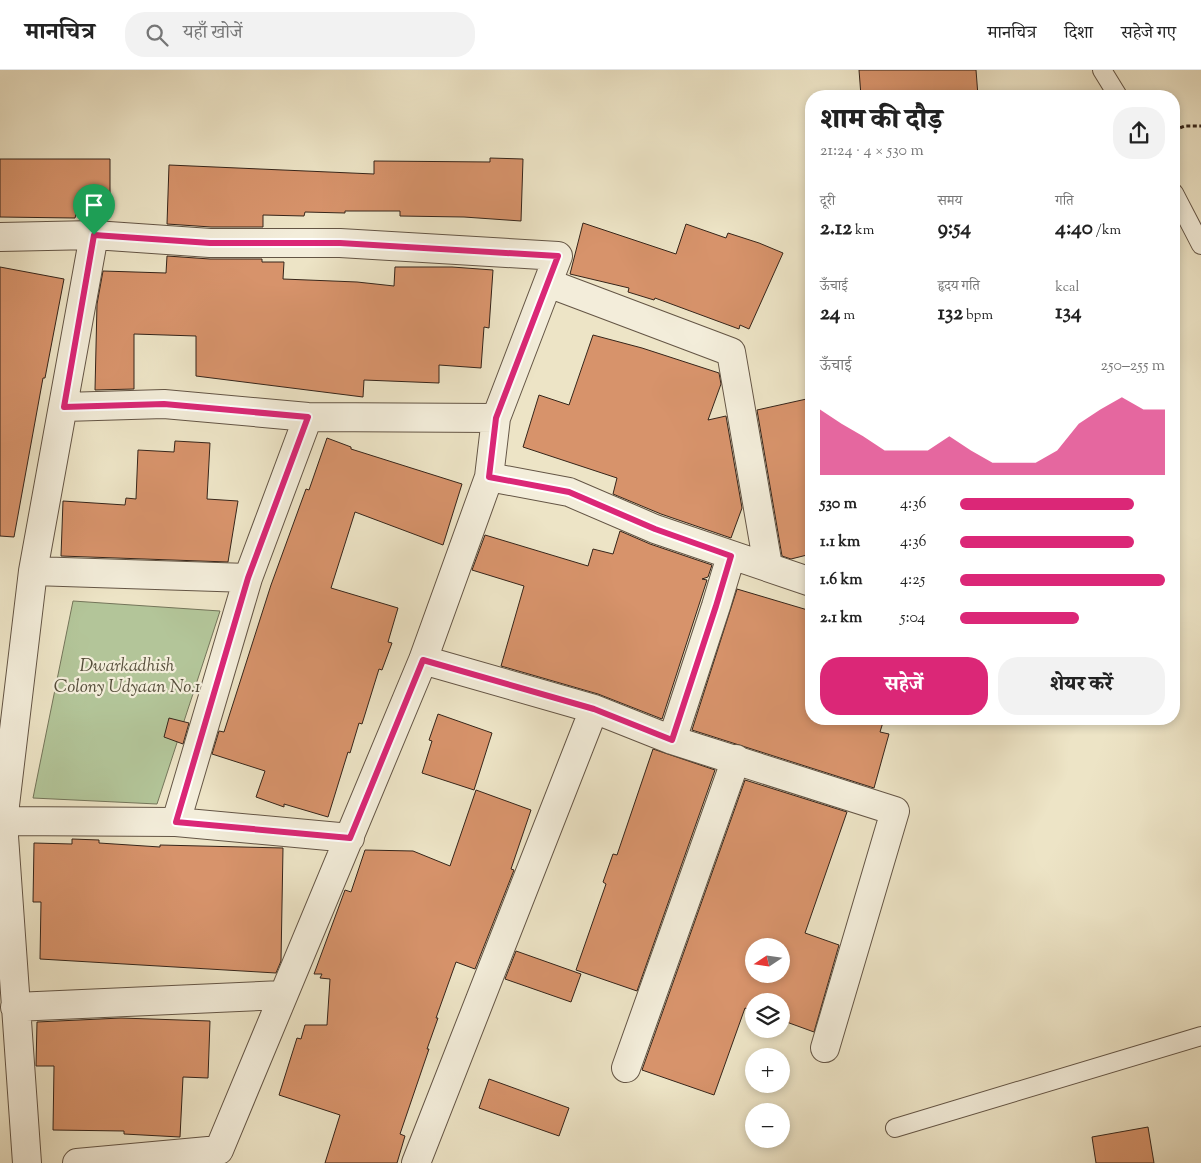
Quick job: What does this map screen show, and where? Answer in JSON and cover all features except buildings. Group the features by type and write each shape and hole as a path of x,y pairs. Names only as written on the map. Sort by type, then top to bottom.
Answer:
{"street":[{"path":"0,237 94,235 210,243 340,243 558,256 496,418 489,477 423,660 219,1150 77,1163"},
{"path":"27,1163 1,821 33,571 94,235"},
{"path":"548,283 731,352 768,566"},
{"path":"64,407 164,404 308,417 496,418"},
{"path":"176,822 248,578 308,417"},
{"path":"489,477 569,492 655,529 805,580"},
{"path":"672,740 731,556"},
{"path":"33,571 248,578"},
{"path":"423,660 594,709 672,740 895,811 825,1048"},
{"path":"416,1163 594,709"},
{"path":"626,1068 736,759"},
{"path":"1,821 176,822 350,838"},
{"path":"15,1007 282,995"}],"lane":[{"path":"1102,70 1114,90"},
{"path":"1180,205 1201,245"},
{"path":"895,1128 1201,1036"}],"path":[{"path":"1180,128 1201,126"}],"green space":[{"name":"Dwarkadhish Colony Udyaan No.1","path":"73,601 220,611 157,804 33,798"}],"route":[{"path":"94,235 210,243 340,243 558,256 496,418 489,477 569,492 655,529 731,556 672,740 594,709 423,660 350,838 176,822 248,578 308,417 164,404 64,407 94,235"}]}
